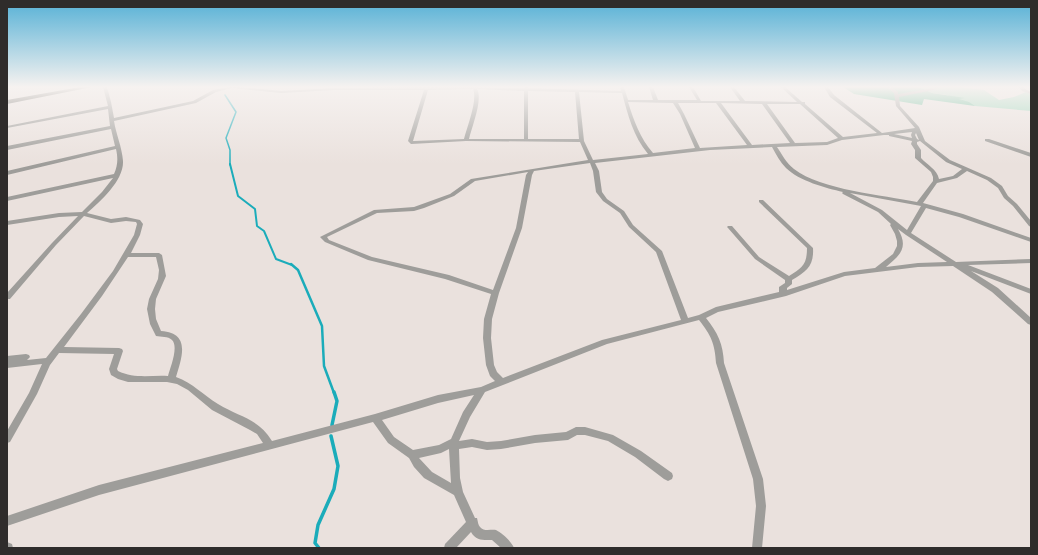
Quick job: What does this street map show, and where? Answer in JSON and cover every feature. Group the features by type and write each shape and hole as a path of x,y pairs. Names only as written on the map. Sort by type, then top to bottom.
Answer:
{"street":[{"path":"7,127 80,113"},
{"path":"7,297 82,214 99,198 117,175 120,165 111,113"},
{"path":"113,120 145,113"},
{"path":"419,113 410,142 423,143 466,140 582,141"},
{"path":"466,140 473,113"},
{"path":"526,113 526,140"},
{"path":"579,113 582,141 596,171 597,187 601,196 622,212 631,226 662,254 685,321"},
{"path":"629,113 633,125 645,148 652,155"},
{"path":"681,113 698,149"},
{"path":"726,113 750,146"},
{"path":"771,113 793,144"},
{"path":"814,113 842,139"},
{"path":"855,113 885,135 923,142"},
{"path":"904,113 917,128 916,130 923,142 948,161 989,179 1000,187 1006,197 1017,207 1031,225"},
{"path":"7,148 113,127"},
{"path":"494,293 447,277 370,260 327,241 323,237 376,211 414,209 422,206 452,194 473,180 592,161 698,149 827,143 842,139 885,135 916,130"},
{"path":"908,234 921,205 937,177 934,172 918,158 918,150 914,144 915,141 912,135 916,130"},
{"path":"987,140 1031,155"},
{"path":"774,146 790,168 806,177 878,210 891,222 908,234 995,290 1031,322"},
{"path":"7,173 117,147"},
{"path":"936,181 955,177 966,169"},
{"path":"502,382 493,374 490,365 487,338 488,319 494,293 519,228 529,175 532,170"},
{"path":"7,199 117,175"},
{"path":"824,184 856,193 921,205 984,223 1031,240"},
{"path":"761,201 810,248 811,258 806,269 789,280 784,287 783,294"},
{"path":"7,223 59,215 82,214 111,220 126,219 138,221 140,224 139,230 125,255 83,318 46,362 34,394 7,440"},
{"path":"877,270 897,253 902,246 891,222"},
{"path":"730,227 757,258 789,280"},
{"path":"125,255 159,255 160,265 163,271 162,279 152,301 151,320 159,334 170,334 175,337 179,349 171,380"},
{"path":"7,521 99,490 375,418 438,399 482,390 606,342 701,317 716,310 783,294 844,274 918,266 1031,261"},
{"path":"958,265 1031,292"},
{"path":"701,317 716,336 720,350 720,363 758,479 761,506 757,548"},
{"path":"57,350 119,351 113,369 114,373 139,380 171,380 184,383 194,389 214,406 258,430 269,445"},
{"path":"7,359 38,356 44,357 46,362"},
{"path":"7,365 46,362"},
{"path":"482,390 466,415 454,444 455,478 458,492 476,531 480,534 494,535 509,548"},
{"path":"375,418 391,440 412,455 417,464 428,475 458,492"},
{"path":"412,455 441,449 454,444 472,443 487,446 501,446 535,439 568,436 576,431 585,431 610,438 638,454 668,476"},
{"path":"449,548 473,522"}],"waterway":[{"path":"230,164 230,150 226,138 236,113"},
{"path":"230,164 238,196 255,209 257,226 264,231 276,259 292,265"},
{"path":"291,264 298,270 322,326 324,366 334,393"},
{"path":"332,425 337,401 334,392"},
{"path":"319,548 315,543 318,525 334,489 338,466 331,436"}]}
